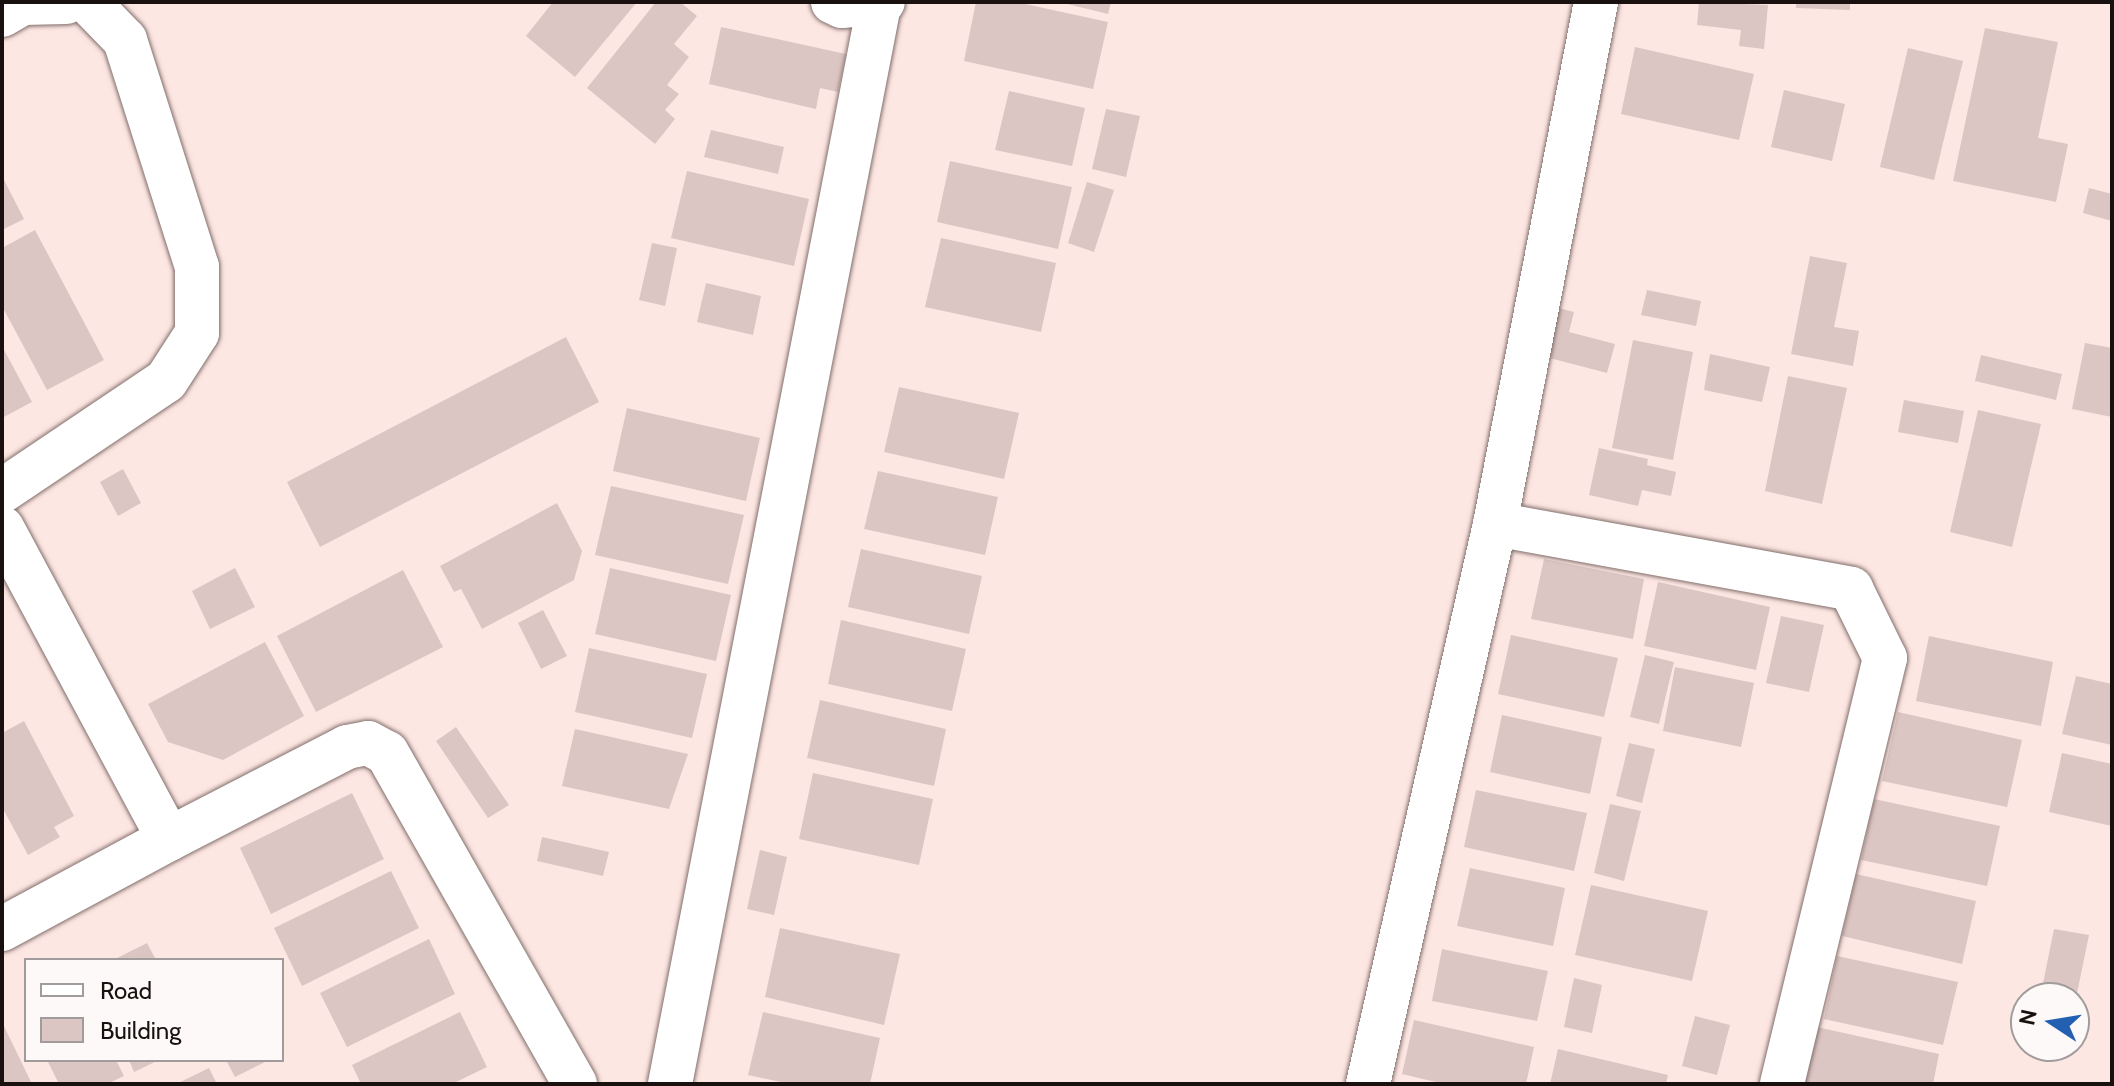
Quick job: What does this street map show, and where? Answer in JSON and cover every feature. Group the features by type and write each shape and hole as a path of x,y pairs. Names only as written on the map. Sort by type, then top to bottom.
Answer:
{"street":[{"path":"2,15 23,3 66,2"},
{"path":"2,491 166,381 197,333 197,267 125,40 88,2"},
{"path":"670,1084 881,4 833,2"},
{"path":"1368,1084 1495,524 1596,2"},
{"path":"1495,524 1851,589 1885,658 1782,1084"},
{"path":"2,528 169,839"},
{"path":"2,929 347,747 368,743 387,753 575,1084"}],"building":[{"path":"553,2 637,2 575,77 526,36"},
{"path":"656,2 680,2 697,16 674,44 689,57 667,85 679,94 665,110 675,119 655,144 587,88"},
{"path":"976,2 1016,2 1108,22 1093,89 964,61"},
{"path":"1059,2 1111,2 1108,14"},
{"path":"1699,2 1768,5 1764,49 1739,46 1741,30 1697,25"},
{"path":"1796,2 1850,2 1850,10 1796,8"},
{"path":"721,27 846,54 838,92 820,88 816,109 709,84"},
{"path":"1985,28 2058,42 2038,138 2068,144 2056,202 1953,181"},
{"path":"1635,47 1754,74 1739,140 1621,114"},
{"path":"1908,48 1963,61 1934,180 1880,167"},
{"path":"1784,90 1845,104 1832,161 1771,147"},
{"path":"1009,91 1085,108 1072,166 995,150"},
{"path":"1106,109 1140,116 1126,177 1092,169"},
{"path":"711,130 784,147 778,174 704,157"},
{"path":"950,161 1072,187 1058,249 937,222"},
{"path":"687,171 809,199 794,266 671,238"},
{"path":"2,176 24,219 2,230"},
{"path":"1087,182 1114,190 1094,252 1068,243"},
{"path":"2089,188 2112,194 2112,221 2083,213"},
{"path":"35,230 104,360 47,390 2,306 2,248"},
{"path":"941,238 1056,263 1041,332 925,307"},
{"path":"652,243 677,248 665,306 639,300"},
{"path":"1810,256 1847,263 1834,327 1859,331 1853,366 1791,354"},
{"path":"706,283 761,296 753,335 697,322"},
{"path":"1647,290 1701,301 1696,326 1641,315"},
{"path":"1555,307 1574,312 1569,332 1615,344 1607,373 1542,356"},
{"path":"566,337 599,402 320,547 287,482"},
{"path":"1633,340 1693,352 1673,460 1612,448"},
{"path":"2085,343 2112,348 2112,417 2072,409"},
{"path":"2,346 32,402 2,418"},
{"path":"1710,354 1770,367 1762,402 1704,390"},
{"path":"1981,355 2062,374 2056,400 1975,381"},
{"path":"1788,376 1847,388 1822,504 1765,491"},
{"path":"899,387 1019,413 1004,479 884,452"},
{"path":"1904,400 1964,411 1958,443 1898,432"},
{"path":"627,408 760,438 746,501 613,471"},
{"path":"1978,410 2041,424 2012,547 1950,532"},
{"path":"1599,448 1648,459 1647,465 1676,472 1671,496 1642,490 1638,506 1589,495"},
{"path":"123,469 141,503 118,516 100,482"},
{"path":"878,471 998,497 985,555 864,529"},
{"path":"611,486 744,515 728,584 595,555"},
{"path":"557,503 582,551 574,580 482,629 461,589 454,592 440,566"},
{"path":"861,549 982,576 969,634 848,607"},
{"path":"1544,559 1644,579 1633,639 1531,619"},
{"path":"235,568 255,607 210,629 192,591"},
{"path":"610,568 731,595 716,661 595,634"},
{"path":"403,570 443,647 316,712 277,636"},
{"path":"1658,582 1770,607 1756,670 1644,646"},
{"path":"543,610 567,656 541,669 518,623"},
{"path":"1781,616 1824,625 1809,692 1766,683"},
{"path":"841,620 966,649 952,711 828,684"},
{"path":"1511,635 1618,658 1604,717 1498,694"},
{"path":"1929,636 2053,662 2041,726 1916,701"},
{"path":"265,642 304,716 223,760 168,742 148,704"},
{"path":"589,648 707,674 692,738 575,712"},
{"path":"1645,655 1674,662 1659,724 1630,717"},
{"path":"1675,667 1754,683 1741,747 1663,731"},
{"path":"2076,676 2112,684 2112,745 2062,734"},
{"path":"820,700 946,729 934,786 807,758"},
{"path":"1898,712 2022,740 2007,807 1882,781"},
{"path":"1502,715 1602,737 1590,794 1490,772"},
{"path":"24,721 74,816 54,827 60,837 28,855 2,807 2,733"},
{"path":"456,727 509,805 488,818 436,741"},
{"path":"575,729 688,754 669,809 562,786"},
{"path":"1629,743 1655,749 1642,803 1616,796"},
{"path":"2062,753 2112,764 2112,826 2049,812"},
{"path":"813,773 933,799 919,865 799,839"},
{"path":"1476,790 1587,813 1574,871 1464,847"},
{"path":"352,793 384,859 271,914 240,848"},
{"path":"1874,799 2000,826 1987,886 1861,860"},
{"path":"1610,804 1641,811 1624,881 1594,873"},
{"path":"542,837 609,852 603,876 537,861"},
{"path":"760,850 787,857 774,915 747,909"},
{"path":"1470,868 1565,888 1553,946 1457,926"},
{"path":"391,871 419,928 302,986 274,928"},
{"path":"1856,874 1976,901 1962,964 1842,936"},
{"path":"1591,885 1708,911 1692,981 1575,955"},
{"path":"780,928 900,954 884,1025 765,997"},
{"path":"2054,929 2089,935 2079,982 2043,982"},
{"path":"429,939 455,994 347,1047 320,993"},
{"path":"147,943 155,958 117,958"},
{"path":"1442,949 1548,971 1537,1021 1432,1001"},
{"path":"1837,956 1958,982 1943,1045 1824,1019"},
{"path":"1574,978 1602,985 1592,1033 1564,1027"},
{"path":"460,1012 487,1067 452,1084 361,1084 352,1065"},
{"path":"763,1012 880,1038 870,1084 790,1084 748,1075"},
{"path":"1695,1016 1730,1025 1717,1075 1682,1066"},
{"path":"1414,1020 1534,1047 1526,1084 1444,1084 1402,1074"},
{"path":"2,1022 32,1084 2,1084"},
{"path":"1817,1027 1939,1054 1933,1084 1804,1084"},
{"path":"1558,1049 1668,1075 1666,1084 1550,1084"},
{"path":"48,1062 117,1062 124,1076 107,1084 59,1084"},
{"path":"130,1062 155,1062 134,1072"},
{"path":"227,1062 265,1062 235,1077"},
{"path":"209,1068 217,1084 176,1084"}]}
